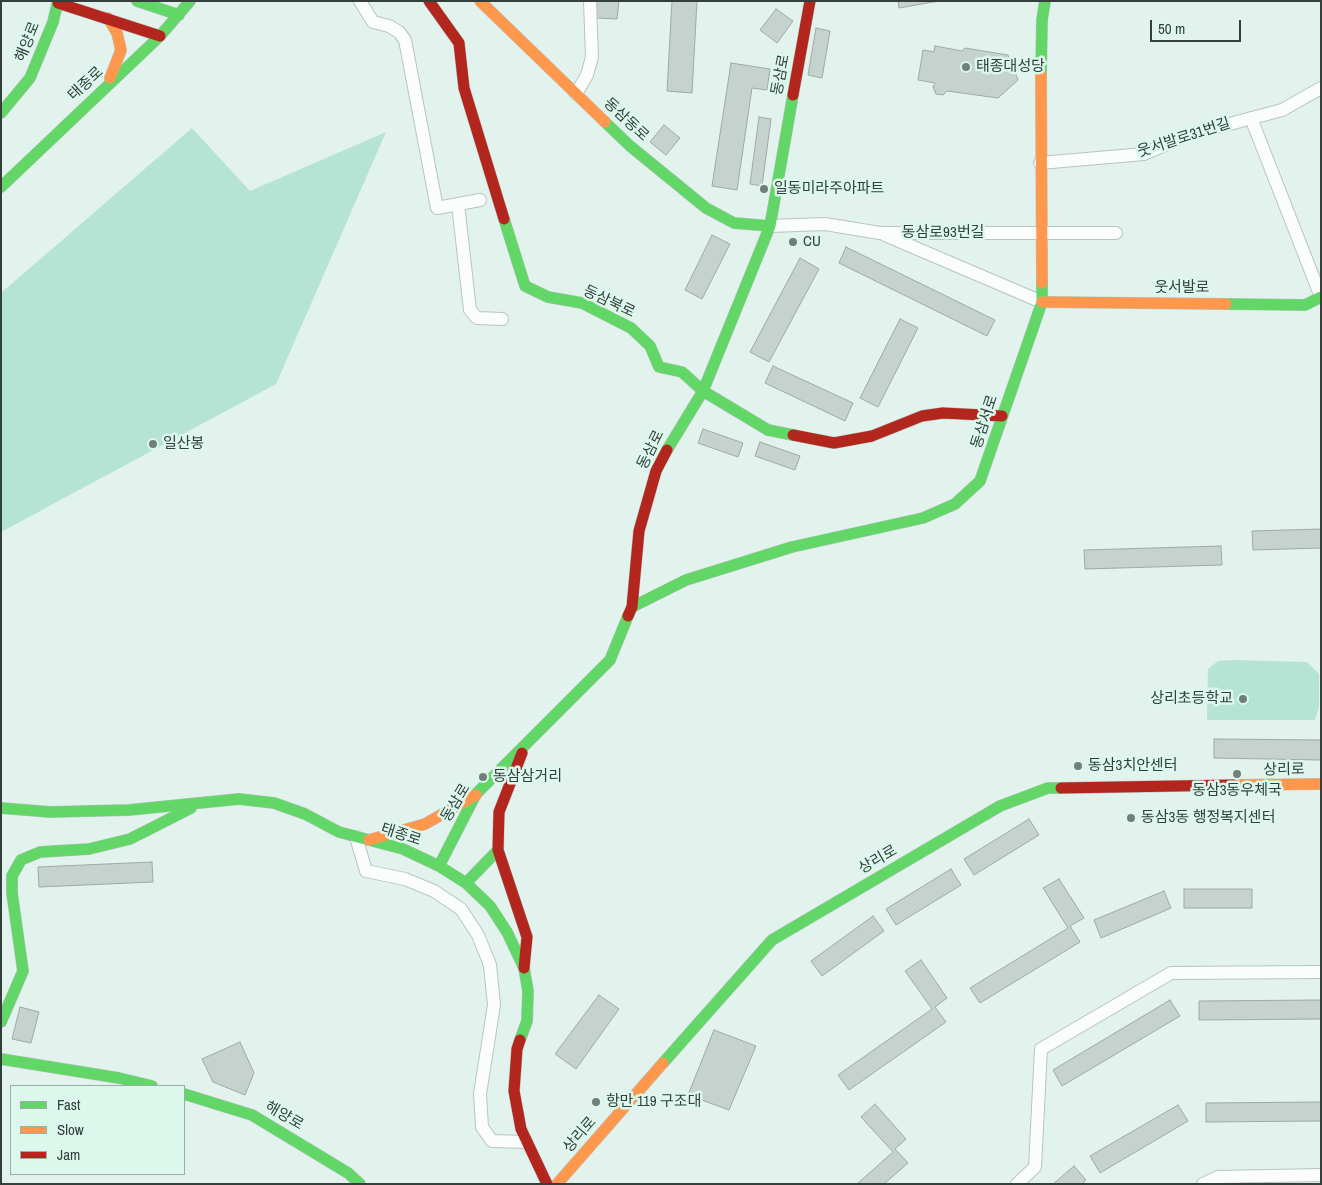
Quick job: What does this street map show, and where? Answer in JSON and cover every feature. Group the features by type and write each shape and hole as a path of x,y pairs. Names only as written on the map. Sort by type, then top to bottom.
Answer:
{"street":[{"path":"137,1 179,15"},
{"name":"태종로","path":"1,187 107,84 160,36 190,1"},
{"path":"360,1 373,22 389,26 399,32 405,40 437,208 480,200"},
{"name":"동삼북로","path":"429,1 458,42 464,88 525,286 548,297 582,302 631,328 650,346 659,367 682,372 703,391 768,430 834,443 872,436 922,416 943,413 1002,416"},
{"name":"동삼동로","path":"480,1 630,146 706,208 734,223 770,226"},
{"path":"576,94 587,75 592,57 590,1"},
{"name":"동삼로","path":"439,866 476,794 610,660 632,607 638,531 656,471 670,444 703,391 770,226 810,1"},
{"name":"동삼서로","path":"632,607 686,580 792,547 923,518 955,504 980,481 1042,302 1041,36 1045,1"},
{"path":"58,2 160,36"},
{"name":"해양로","path":"1,113 30,78 53,22 58,2"},
{"path":"107,84 116,68 121,50 117,33 108,18"},
{"name":"웃서발로31번길","path":"1040,162 1144,154 1185,136 1282,110 1321,88"},
{"path":"1251,118 1321,297"},
{"path":"458,204 470,310 477,318 502,319"},
{"name":"동삼로93번길","path":"770,226 826,224 880,233 1116,233"},
{"path":"880,233 1042,302"},
{"name":"웃서발로","path":"1042,302 1305,305 1321,297"},
{"path":"524,968 527,937 498,850 499,812 525,745"},
{"name":"상리로","path":"557,1184 772,940 1000,806 1048,788 1321,784"},
{"path":"476,794 425,824 362,839 366,871 406,879 434,891 461,909 478,935 490,966 494,1005 480,1094 482,1127 492,1141 526,1142"},
{"name":"태종로","path":"1,808 130,824 202,803 239,799 274,803 304,814 339,832 403,850 439,866 466,883 490,906 506,932 524,968 528,991 527,1021 518,1049 514,1091 521,1129 547,1184"},
{"path":"1,1022 23,971 12,876 21,860 40,852 89,849 130,824 202,803"},
{"path":"466,883 498,850"},
{"path":"1017,1184 1035,1167 1042,1049 1171,973 1321,972"},
{"path":"1,1059 119,1078 148,1085"},
{"name":"해양로","path":"185,1094 252,1115 288,1135 360,1184"},
{"path":"1203,1184 1218,1177 1321,1175"}],"green space":[{"path":"192,128 250,191 386,132 276,384 1,532 1,293"},
{"path":"1218,661 1307,662 1319,674 1319,707 1315,720 1207,720 1208,669"}],"building":[{"path":"597,1 619,1 617,19 596,18"},
{"path":"672,1 697,1 692,93 667,91"},
{"path":"898,1 939,1 899,8"},
{"path":"776,9 793,21 777,43 760,30"},
{"path":"816,28 830,31 822,78 808,75"},
{"name":"태종대성당","path":"935,46 962,51 965,48 1008,55 1018,80 998,98 947,91 943,95 936,94 933,87 935,83 918,80 923,50 934,52"},
{"path":"731,63 770,69 767,90 752,88 737,190 712,186"},
{"path":"759,117 771,119 762,186 750,184"},
{"path":"664,125 680,138 666,155 650,142"},
{"path":"712,235 730,244 702,299 685,290"},
{"path":"846,247 995,320 987,336 839,263"},
{"path":"800,258 819,269 769,362 750,352"},
{"path":"900,319 918,328 878,407 860,398"},
{"path":"773,366 853,403 845,421 765,383"},
{"path":"703,429 743,443 738,457 698,443"},
{"path":"760,442 800,456 795,470 755,456"},
{"path":"1321,529 1321,548 1253,550 1252,531"},
{"path":"1221,546 1222,565 1085,569 1084,550"},
{"path":"1214,739 1321,740 1321,760 1214,758"},
{"path":"1029,819 1039,835 974,875 964,859"},
{"path":"152,862 153,882 39,887 38,867"},
{"path":"951,869 961,885 896,925 886,909"},
{"path":"1059,879 1084,918 1070,926 1080,942 980,1003 970,988 1068,928 1043,888"},
{"path":"1184,889 1252,889 1252,908 1184,908"},
{"path":"1164,891 1171,908 1101,938 1094,920"},
{"path":"873,916 884,931 822,976 811,961"},
{"path":"921,960 947,998 935,1007 946,1022 849,1090 838,1075 932,1009 905,971"},
{"path":"599,995 619,1009 576,1069 555,1054"},
{"path":"1170,1000 1180,1016 1062,1086 1053,1070"},
{"path":"1321,1000 1321,1019 1199,1020 1199,1001"},
{"path":"20,1007 39,1012 31,1043 12,1039"},
{"path":"714,1030 756,1046 729,1110 688,1095"},
{"path":"240,1042 254,1073 245,1095 213,1082 202,1059"},
{"path":"1321,1102 1321,1121 1206,1122 1206,1103"},
{"path":"875,1104 906,1139 895,1149 908,1163 884,1184 857,1184 893,1152 861,1117"},
{"path":"1178,1105 1188,1121 1100,1173 1090,1156"},
{"path":"1074,1166 1086,1180 1082,1184 1053,1184"}],"traffic: fast":[{"path":"1,113 30,78 53,22 58,1"},
{"path":"137,1 179,15"},
{"path":"1,187 160,36 190,1"},
{"path":"1041,75 1042,20 1045,1"},
{"path":"667,450 703,391 770,226 793,95"},
{"path":"605,122 630,146 706,208 734,223 770,226"},
{"path":"504,219 525,286 548,297 582,303 631,328 650,346 659,367 682,372 703,391 768,430 793,435"},
{"path":"632,607 686,580 792,547 923,518 955,504 980,481 1042,302 1042,283"},
{"path":"1226,304 1305,305 1321,297"},
{"path":"439,866 476,794 610,660 628,616"},
{"path":"663,1063 772,940 1000,806 1048,788 1061,788"},
{"path":"1,808 50,812 129,810 239,799 274,803 305,814 339,832 403,849 439,866 466,883 490,906 507,932 524,968 528,991 527,1021 520,1040"},
{"path":"1,1022 23,971 12,893 12,876 21,860 40,852 89,849 130,839 191,808"},
{"path":"466,883 498,850"},
{"path":"1,1059 119,1078 148,1085"},
{"path":"185,1094 252,1115 348,1173 360,1184"}],"traffic: slow":[{"path":"480,1 605,122"},
{"path":"108,18 117,33 121,50 110,78"},
{"path":"1041,75 1042,283"},
{"path":"1042,302 1226,304"},
{"path":"1234,785 1321,784"},
{"path":"369,840 425,824 476,795"},
{"path":"557,1184 663,1063"}],"traffic: jam":[{"path":"429,1 459,43 464,88 504,219"},
{"path":"793,95 810,1"},
{"path":"58,3 160,36"},
{"path":"793,435 834,443 872,436 922,416 943,413 1002,416"},
{"path":"628,616 632,607 639,531 656,471 667,450"},
{"path":"522,753 499,812 498,850 527,937 524,968"},
{"path":"1061,788 1234,785"},
{"path":"520,1040 517,1049 514,1091 521,1129 547,1184"}],"place":[{"name":"태종대성당","path":"966,67"},
{"name":"일동미라주아파트","path":"764,189"},
{"name":"CU","path":"793,242"},
{"name":"일산봉","path":"153,444"},
{"name":"상리초등학교","path":"1243,699"},
{"name":"동삼3치안센터","path":"1078,766"},
{"name":"동삼3동우체국","path":"1237,774"},
{"name":"동삼삼거리","path":"483,777"},
{"name":"동삼3동 행정복지센터","path":"1131,818"},
{"name":"항만 119 구조대","path":"596,1102"}]}
